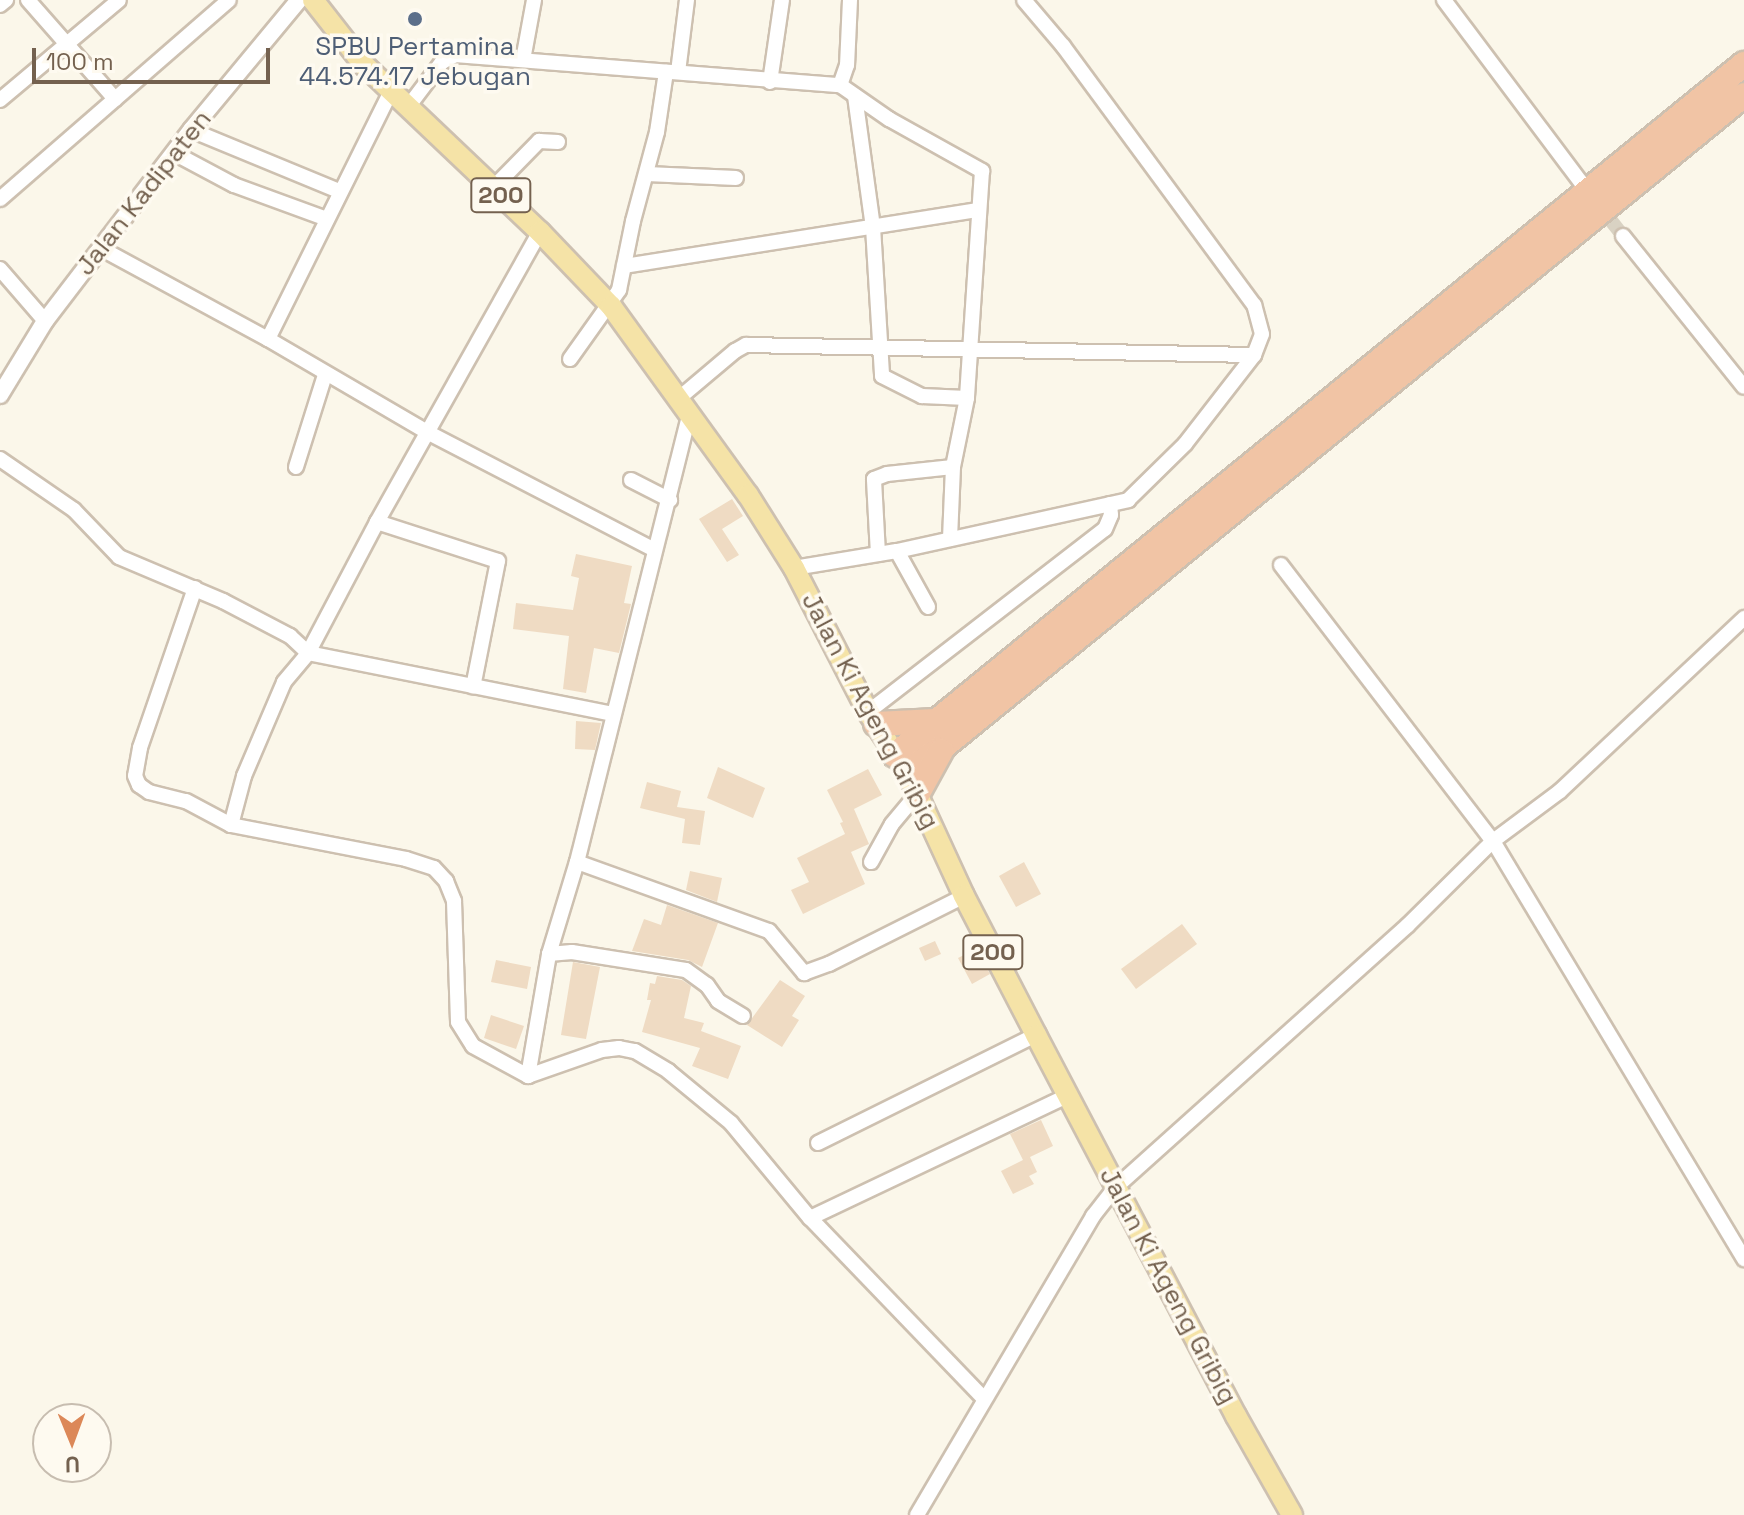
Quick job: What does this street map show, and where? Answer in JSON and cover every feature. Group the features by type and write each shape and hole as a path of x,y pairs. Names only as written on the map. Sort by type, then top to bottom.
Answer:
{"highway":[{"path":"907,773 936,721 1744,64"},
{"path":"907,773 1744,95"},
{"path":"872,718 936,721"}],"main road":[{"name":"Jalan Ki Ageng Gribig","path":"313,0 364,65 540,232 611,306 748,495 794,568 872,718 907,773 964,896 1036,1035 1292,1515"}],"street":[{"path":"0,5 6,0"},
{"path":"28,0 115,99"},
{"path":"0,100 119,0"},
{"path":"0,199 229,0"},
{"name":"Jalan Kadipaten","path":"0,395 45,321 191,130 299,0"},
{"path":"523,60 534,0"},
{"path":"570,359 611,306 619,290 687,0"},
{"path":"770,82 782,0"},
{"path":"840,85 847,65 850,0"},
{"path":"794,568 897,551 1110,504 1135,495 1185,444 1254,355 1262,334 1254,305 1063,46 1024,0"},
{"path":"1444,0 1583,185"},
{"path":"408,107 448,57 470,54 770,82 840,85 982,171 967,398 953,467 950,539"},
{"path":"268,339 391,91"},
{"path":"855,96 873,227 879,348 885,381 922,396 967,398"},
{"path":"191,130 339,191"},
{"path":"493,188 539,141 558,142"},
{"path":"174,153 234,185 327,219"},
{"path":"647,174 736,178"},
{"path":"624,266 978,210"},
{"path":"231,825 244,776 284,682 308,653 377,522 540,232"},
{"path":"1623,236 1744,387"},
{"path":"102,249 268,339 427,432 653,549"},
{"path":"0,269 45,321"},
{"path":"528,1076 549,954 577,862 653,549 670,500 684,407 735,351 746,345 1254,355"},
{"path":"296,467 325,375"},
{"path":"0,459 74,510 119,557 195,588 290,636 308,653 613,714"},
{"path":"878,554 874,479 887,474 953,467"},
{"path":"631,480 670,500"},
{"path":"872,718 1105,529 1111,515 1110,504"},
{"path":"377,522 500,563 473,687"},
{"path":"897,551 928,607"},
{"path":"1281,565 1493,841 1744,1259"},
{"path":"195,588 140,748 135,776 144,789 186,801 231,825 406,859 441,874 454,901 460,1029 488,1057 528,1076 602,1050 635,1051 692,1087 731,1123 810,1218 983,1398"},
{"path":"917,1515 983,1398 1093,1216 1116,1187 1407,926 1493,841 1560,791 1744,618"},
{"path":"871,862 892,824 907,773"},
{"path":"577,862 769,931 804,973 829,964 964,896"},
{"path":"549,954 572,952 686,970 707,985 718,1001 743,1016"},
{"path":"818,1143 1036,1035"},
{"path":"810,1218 1069,1095"}],"building":[{"path":"732,499 743,516 722,529 739,555 727,562 699,519"},
{"path":"576,554 632,566 624,603 631,604 619,653 594,648 586,693 563,689 569,636 513,629 516,603 573,610 579,578 571,576"},
{"path":"576,721 601,723 595,750 575,749"},
{"path":"718,767 765,788 753,818 707,798"},
{"path":"868,769 882,795 854,809 869,844 851,852 865,884 803,914 791,890 809,882 797,858 845,834 840,823 843,822 827,790"},
{"path":"647,782 681,791 677,807 705,811 700,845 682,843 685,819 640,808"},
{"path":"1024,862 1041,894 1016,907 999,876"},
{"path":"690,871 722,878 717,902 686,890"},
{"path":"667,905 718,923 702,967 688,960 632,951 644,919 661,925"},
{"path":"1182,924 1197,944 1136,989 1121,969"},
{"path":"935,941 941,954 925,961 919,948"},
{"path":"976,949 990,974 972,984 958,958"},
{"path":"496,960 531,967 527,989 491,982"},
{"path":"573,962 600,967 586,1039 561,1035"},
{"path":"657,976 682,980 691,986 684,1018 704,1023 701,1031 741,1046 728,1079 692,1066 700,1048 642,1032 651,1000 647,1000 650,983 655,984"},
{"path":"780,980 805,996 792,1016 799,1020 782,1047 747,1025"},
{"path":"491,1015 524,1026 516,1049 484,1038"},
{"path":"1041,1120 1053,1146 1030,1157 1037,1172 1029,1176 1034,1184 1013,1194 1001,1171 1023,1160 1010,1134"}],"tunnel":[{"path":"1598,204 1623,236"}],"place":[{"name":"SPBU Pertamina 44.574.17 Jebugan","path":"415,19"}]}
